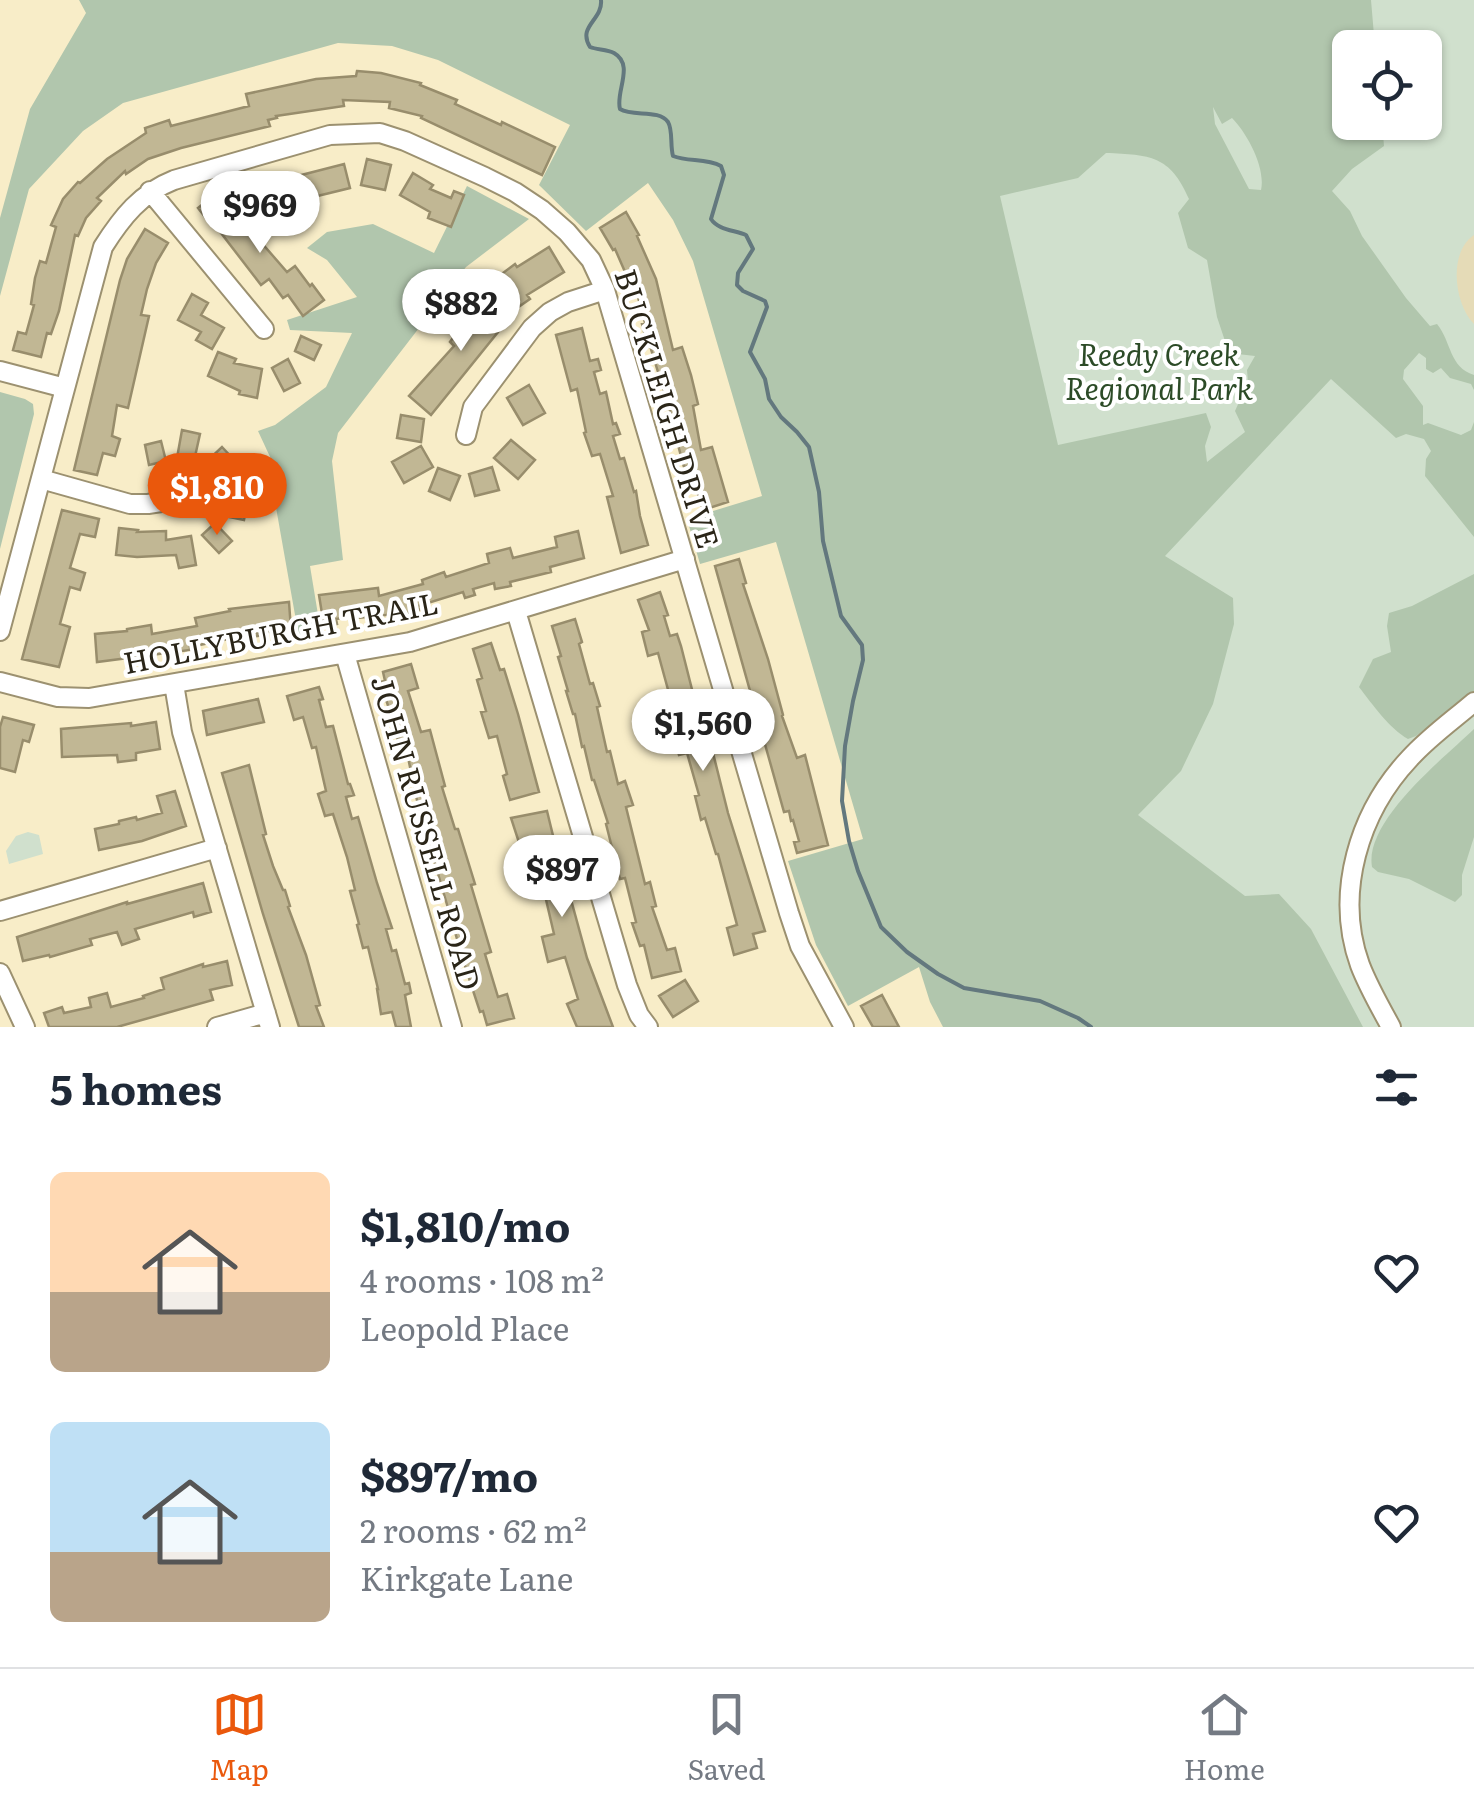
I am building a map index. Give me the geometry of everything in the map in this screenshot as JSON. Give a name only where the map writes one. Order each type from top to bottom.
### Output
[{"type":"street","name":"BUCKLEIGH DRIVE","points":[[0,631],[103,247],[134,204],[174,180],[330,134],[380,132],[406,140],[515,192],[542,210],[590,260],[605,290],[800,946],[844,1027]]},
{"type":"street","points":[[150,191],[264,329]]},
{"type":"street","points":[[466,434],[473,407],[532,328],[568,302],[605,290]]},
{"type":"street","points":[[0,371],[65,388]]},
{"type":"street","points":[[41,479],[130,504],[182,499]]},
{"type":"street","name":"HOLLYBURGH TRAIL","points":[[0,682],[58,697],[89,698],[345,654],[410,642],[684,559]]},
{"type":"street","points":[[516,611],[626,986],[648,1027]]},
{"type":"street","name":"JOHN RUSSELL ROAD","points":[[345,654],[452,1027]]},
{"type":"street","points":[[174,684],[182,732],[268,1020],[217,1027]]},
{"type":"street","points":[[1392,1027],[1359,963],[1351,924],[1350,892],[1359,839],[1382,794],[1410,758],[1474,702]]},
{"type":"street","points":[[0,911],[217,848]]},
{"type":"street","points":[[0,973],[25,1027]]},
{"type":"green space","name":"Reedy Creek Regional Park","points":[[79,0],[1371,0],[1374,30],[1332,30],[1332,140],[1383,140],[1384,146],[1352,169],[1332,191],[1350,211],[1362,236],[1406,298],[1430,326],[1437,324],[1455,360],[1474,375],[1474,390],[1471,384],[1450,378],[1441,368],[1433,373],[1426,369],[1426,358],[1419,353],[1404,370],[1403,379],[1423,406],[1423,425],[1428,423],[1461,435],[1471,430],[1474,422],[1474,537],[1425,476],[1431,451],[1424,439],[1406,434],[1396,438],[1331,379],[1165,556],[1233,598],[1234,624],[1213,704],[1181,771],[1138,815],[1245,896],[1279,894],[1311,929],[1363,1027],[943,1027],[919,967],[848,1006],[816,945],[788,861],[863,839],[776,542],[700,564],[687,519],[762,496],[693,261],[673,220],[648,183],[586,231],[539,185],[570,125],[438,60],[392,46],[338,43],[123,103],[83,131],[29,189],[0,296],[0,218],[30,109],[86,13]],"holes":[[[1213,107],[1222,124],[1232,118],[1244,132],[1261,172],[1261,190],[1249,189],[1215,124]],[[1106,153],[1157,160],[1182,184],[1189,199],[1178,213],[1188,248],[1207,260],[1217,317],[1229,353],[1255,356],[1235,411],[1245,432],[1207,462],[1205,446],[1211,427],[1206,413],[1058,445],[1000,196],[1078,178]]]},
{"type":"green space","name":"Reedy Creek Regional Park","points":[[357,0],[1474,0],[1474,1027],[1130,1027],[644,139]]},
{"type":"green space","points":[[467,186],[529,219],[466,267],[338,433],[332,461],[343,560],[310,566],[322,639],[300,643],[272,485],[204,495],[202,489],[271,459],[258,431],[275,425],[326,387],[352,333],[290,330],[287,320],[357,297],[327,260],[307,248],[327,232],[373,224],[434,253]]},
{"type":"green space","points":[[0,392],[33,404],[34,414],[0,549]]},
{"type":"green space","points":[[1474,574],[1474,691],[1408,739],[1388,723],[1359,687],[1373,659],[1391,652],[1389,613],[1412,606]]},
{"type":"green space","points":[[1474,729],[1474,837],[1462,875],[1462,895],[1455,902],[1409,879],[1378,872],[1372,867],[1373,849],[1393,811],[1426,773]]},
{"type":"green space","points":[[28,832],[39,835],[43,854],[9,864],[6,851],[16,836]]},
{"type":"sand","points":[[1474,235],[1474,324],[1458,292],[1457,265],[1460,253]]},
{"type":"building","points":[[357,71],[421,83],[457,100],[455,104],[555,147],[542,175],[422,116],[389,108],[390,102],[343,100],[344,106],[276,116],[268,120],[270,126],[181,148],[148,159],[126,174],[125,171],[97,198],[101,201],[75,235],[59,311],[51,334],[47,333],[41,357],[13,350],[18,332],[26,334],[34,305],[31,304],[35,278],[40,261],[46,263],[56,227],[51,225],[63,199],[78,182],[146,133],[145,128],[169,120],[171,126],[249,106],[246,94],[316,79],[356,76]]},
{"type":"building","points":[[367,159],[391,165],[385,190],[361,185]]},
{"type":"building","points":[[344,164],[350,188],[289,203],[282,180]]},
{"type":"building","points":[[413,173],[433,185],[430,189],[451,198],[454,191],[464,195],[451,227],[428,218],[430,212],[400,195]]},
{"type":"building","points":[[219,191],[251,234],[287,272],[295,266],[324,300],[303,316],[288,295],[283,298],[269,279],[261,285],[198,208]]},
{"type":"building","points":[[626,212],[656,279],[673,350],[682,347],[691,375],[698,404],[693,406],[701,450],[712,447],[728,502],[703,510],[689,466],[684,467],[676,445],[633,279],[629,281],[615,249],[600,228]]},
{"type":"building","points":[[145,229],[168,243],[147,289],[141,315],[149,316],[128,408],[117,405],[112,436],[120,439],[115,456],[103,453],[97,475],[74,470],[120,280]]},
{"type":"building","points":[[549,247],[564,272],[527,295],[530,299],[517,308],[495,279]]},
{"type":"building","points":[[192,294],[208,303],[201,315],[224,328],[212,349],[196,340],[201,332],[178,320]]},
{"type":"building","points":[[485,295],[511,316],[431,415],[409,396],[454,346],[450,342]]},
{"type":"building","points":[[582,328],[590,361],[598,359],[601,370],[594,372],[600,394],[606,392],[613,424],[616,423],[620,434],[613,436],[636,491],[648,545],[621,553],[607,497],[613,496],[600,454],[592,456],[577,389],[571,391],[556,335]]},
{"type":"building","points":[[301,336],[321,345],[314,360],[295,351]]},
{"type":"building","points":[[218,352],[236,359],[234,363],[262,369],[257,398],[239,394],[240,391],[208,376]]},
{"type":"building","points":[[288,359],[300,383],[284,391],[272,368]]},
{"type":"building","points":[[529,385],[545,413],[523,425],[507,398]]},
{"type":"building","points":[[401,415],[424,419],[421,442],[397,438]]},
{"type":"building","points":[[182,430],[200,434],[194,461],[177,458]]},
{"type":"building","points":[[511,440],[535,460],[518,479],[494,458]]},
{"type":"building","points":[[161,441],[166,461],[149,465],[145,445]]},
{"type":"building","points":[[421,446],[433,467],[404,483],[392,462]]},
{"type":"building","points":[[222,447],[235,461],[218,478],[204,464]]},
{"type":"building","points":[[492,467],[499,490],[475,496],[469,474]]},
{"type":"building","points":[[438,468],[460,476],[450,500],[429,491]]},
{"type":"building","points":[[219,497],[247,503],[244,520],[215,514]]},
{"type":"building","points":[[62,510],[99,519],[95,537],[80,534],[70,568],[85,573],[80,590],[70,587],[60,624],[70,627],[59,667],[22,659]]},
{"type":"building","points":[[215,523],[232,541],[219,553],[202,535]]},
{"type":"building","points":[[119,528],[166,531],[166,540],[191,536],[196,565],[179,568],[176,555],[116,555]]},
{"type":"building","points":[[578,531],[584,558],[550,567],[551,572],[510,582],[511,586],[495,589],[494,583],[473,589],[475,595],[465,598],[463,592],[396,616],[357,616],[336,619],[337,624],[324,626],[319,595],[378,588],[379,596],[423,584],[422,580],[444,572],[446,577],[489,563],[487,554],[510,548],[513,558],[557,547],[555,537]]},
{"type":"building","points":[[739,559],[782,716],[797,758],[805,755],[828,845],[797,853],[794,842],[799,841],[793,820],[789,811],[784,812],[715,566]]},
{"type":"building","points":[[660,592],[670,636],[677,634],[681,646],[700,735],[708,733],[765,931],[753,934],[757,948],[734,955],[727,928],[737,925],[718,854],[705,818],[701,820],[695,796],[699,795],[687,753],[679,755],[672,732],[679,730],[658,653],[648,656],[642,632],[649,630],[638,600]]},
{"type":"building","points":[[289,602],[291,630],[257,633],[258,636],[248,637],[249,642],[234,644],[233,638],[190,650],[97,662],[95,634],[151,625],[152,634],[197,626],[195,618],[229,609]]},
{"type":"building","points":[[575,619],[590,684],[593,683],[600,706],[597,707],[607,752],[610,751],[618,784],[625,781],[633,805],[626,807],[645,884],[650,882],[656,906],[652,907],[667,950],[675,948],[681,971],[652,978],[644,945],[640,946],[632,923],[636,922],[625,878],[620,879],[608,823],[566,691],[552,626]]},
{"type":"building","points":[[491,643],[500,670],[504,669],[539,792],[510,800],[497,736],[489,738],[481,712],[486,711],[477,680],[482,678],[473,649]]},
{"type":"building","points":[[411,664],[418,688],[408,691],[421,732],[430,730],[445,786],[442,787],[475,884],[471,885],[491,952],[485,954],[498,997],[507,994],[514,1018],[487,1025],[464,963],[418,805],[406,748],[400,749],[380,682],[385,681],[383,672]]},
{"type":"building","points":[[319,687],[326,727],[333,726],[354,795],[346,797],[352,819],[358,817],[392,928],[386,929],[392,951],[396,950],[405,984],[409,983],[411,993],[405,995],[411,1027],[396,1027],[392,1012],[381,1014],[368,947],[363,948],[357,925],[350,891],[355,890],[347,857],[333,814],[325,816],[318,794],[326,791],[316,747],[312,748],[303,717],[294,720],[287,696]]},
{"type":"building","points":[[258,699],[264,722],[207,735],[203,711]]},
{"type":"building","points":[[3,717],[34,725],[29,742],[23,740],[15,772],[0,768]]},
{"type":"building","points":[[156,722],[160,749],[136,753],[136,760],[118,762],[117,755],[62,757],[61,729]]},
{"type":"building","points":[[249,765],[266,834],[263,835],[306,955],[324,1027],[299,1027],[222,773]]},
{"type":"building","points":[[175,791],[186,826],[99,850],[95,829],[162,813],[157,796]]},
{"type":"building","points":[[547,811],[568,897],[613,1027],[577,1027],[567,1004],[578,999],[565,957],[548,962],[542,937],[554,934],[537,861],[526,864],[511,818]]},
{"type":"building","points":[[203,883],[211,912],[194,917],[193,912],[135,929],[139,939],[122,945],[117,932],[90,939],[92,945],[23,961],[17,937]]},
{"type":"building","points":[[227,961],[232,985],[210,990],[213,1000],[117,1027],[49,1027],[44,1013],[62,1007],[64,1013],[91,1007],[89,998],[107,993],[111,1007],[144,998],[164,989],[161,978],[203,964]]},
{"type":"building","points":[[685,980],[698,1001],[673,1017],[659,996]]},
{"type":"building","points":[[882,995],[899,1027],[873,1027],[861,1006]]},
{"type":"waterway","points":[[601,0],[588,28],[587,40],[590,47],[614,53],[623,64],[620,109],[664,118],[670,125],[673,156],[721,166],[724,175],[711,219],[722,228],[746,235],[753,249],[738,273],[737,285],[765,301],[767,307],[750,352],[765,379],[769,399],[809,447],[819,492],[823,541],[841,616],[862,645],[863,660],[845,746],[842,801],[858,871],[881,927],[907,952],[964,988],[1040,1001],[1091,1027]]}]
